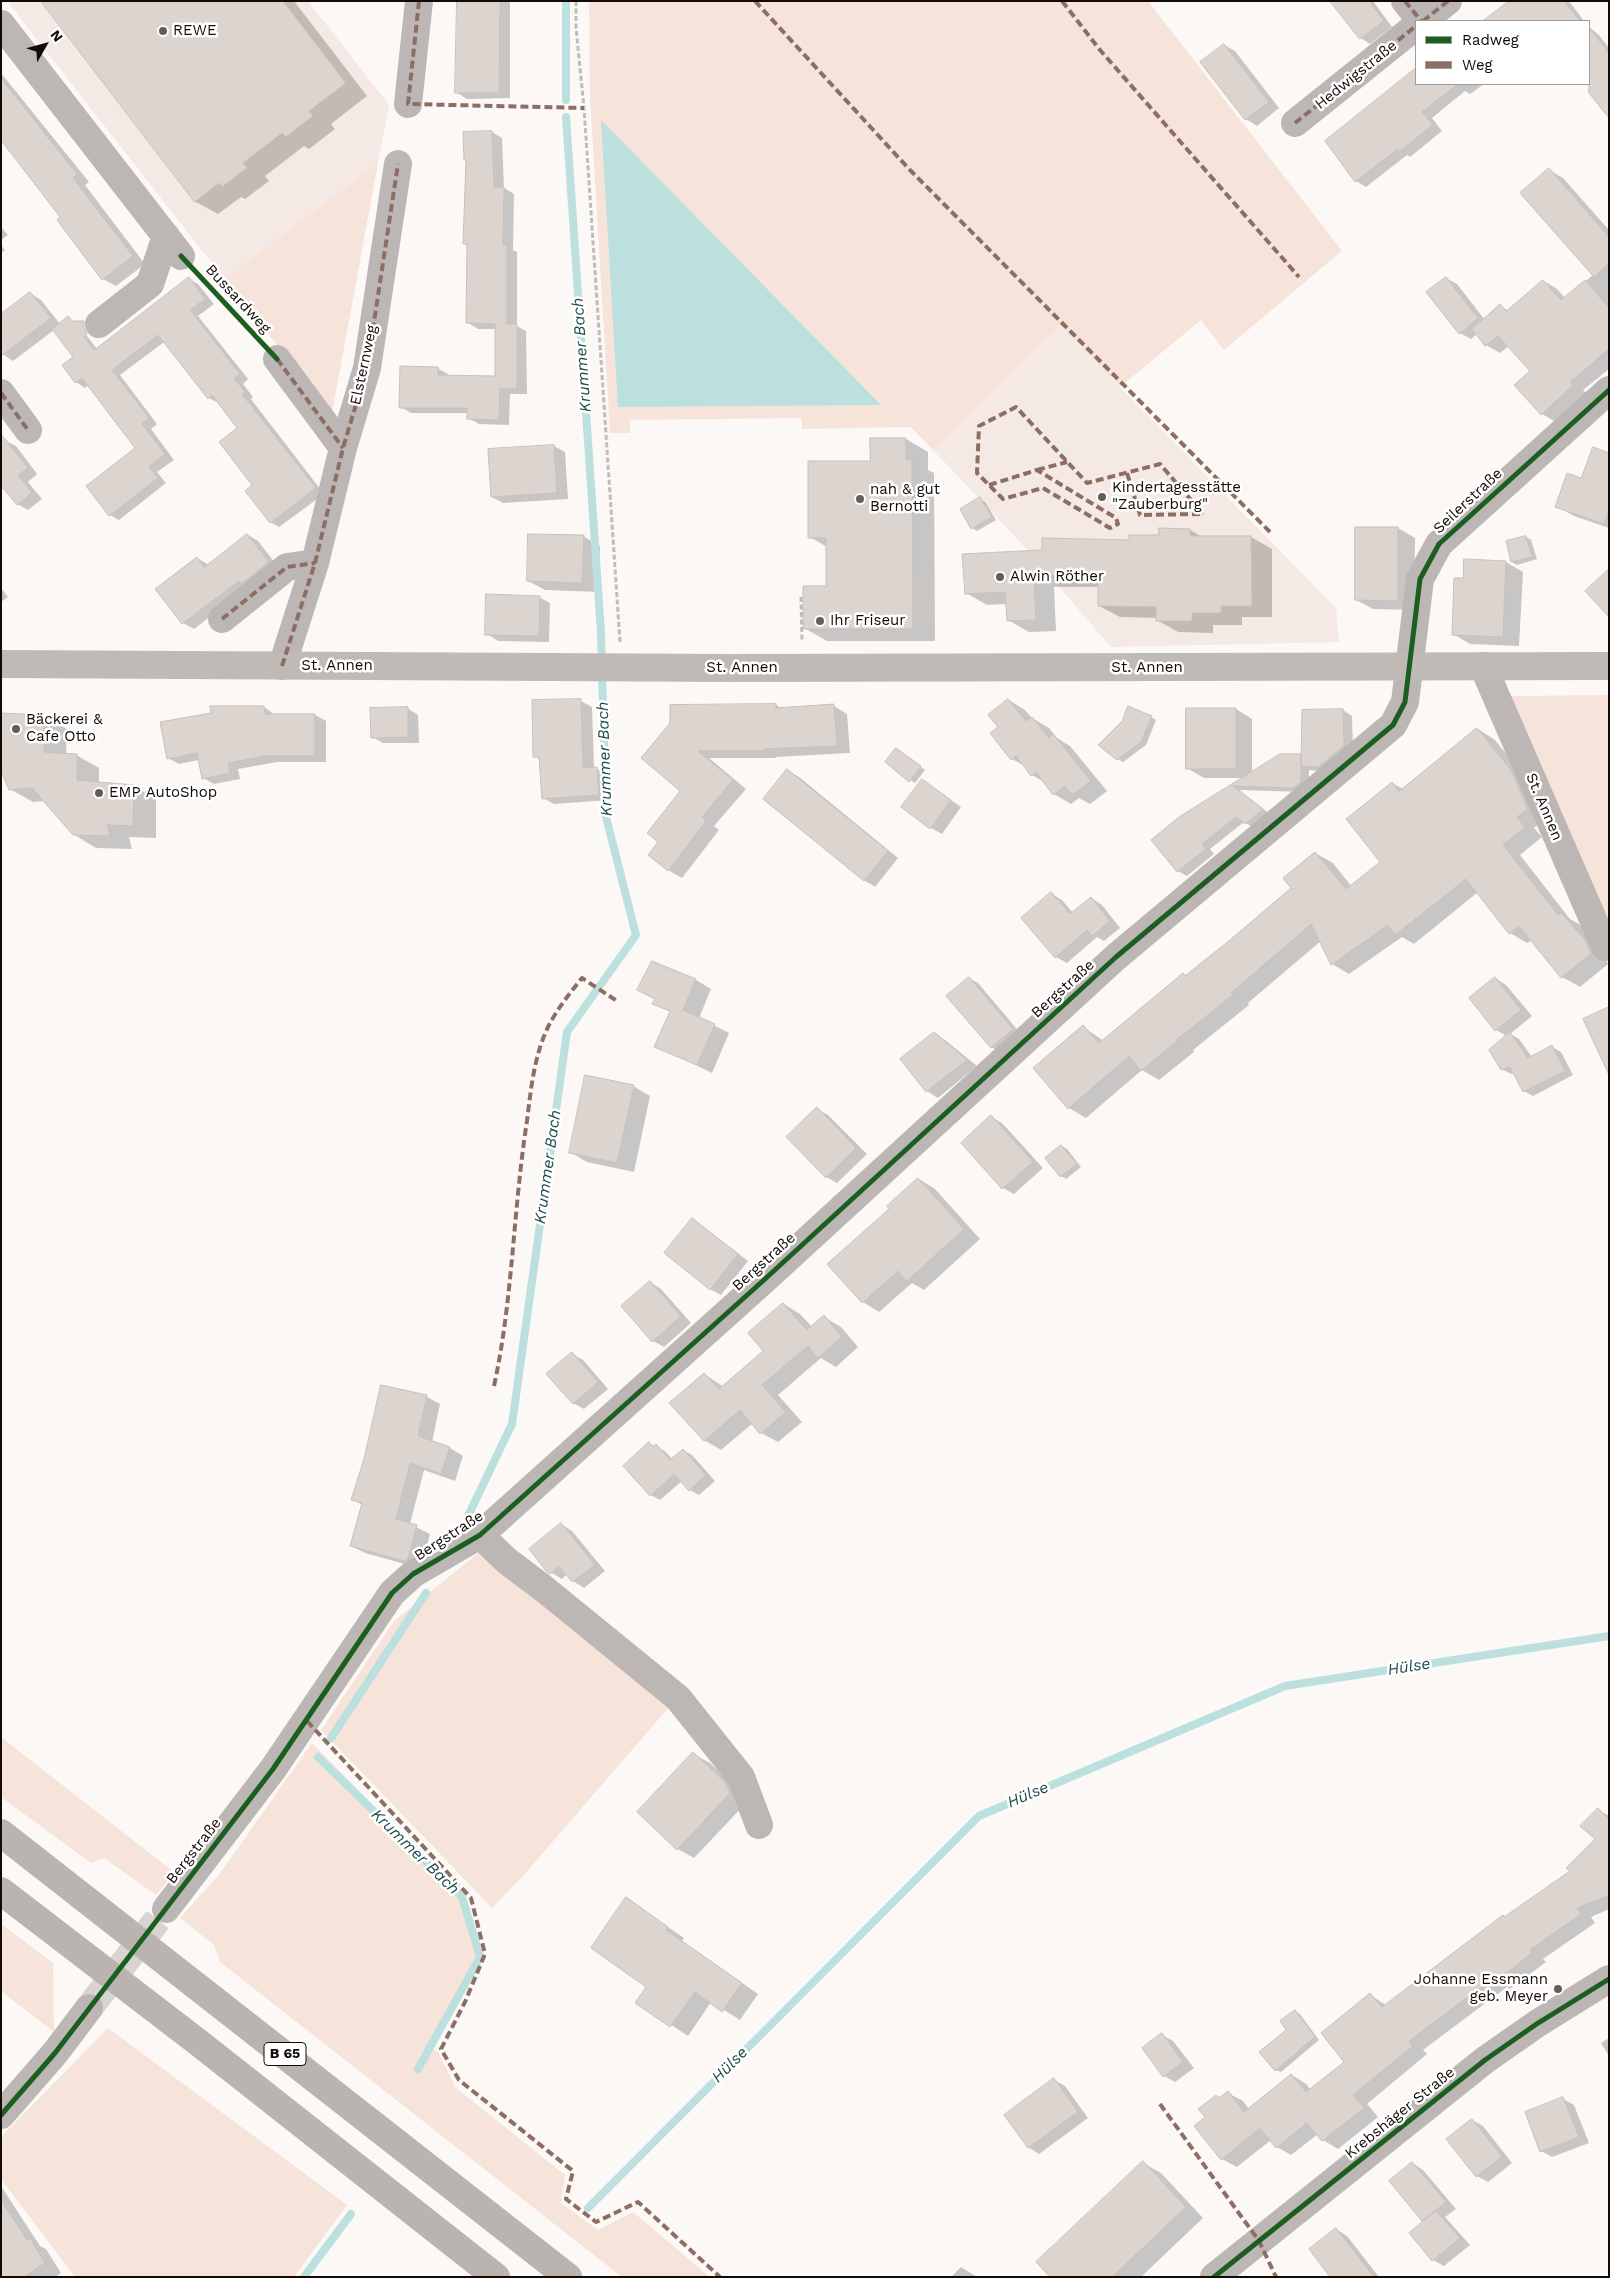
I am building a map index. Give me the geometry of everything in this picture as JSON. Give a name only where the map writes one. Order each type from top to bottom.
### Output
[{"type":"highway","name":"B 65","points":[[1,1833],[568,2277]]},
{"type":"highway","name":"B 65","points":[[1,1890],[496,2277]]},
{"type":"main road","name":"St. Annen","points":[[1,664],[803,668],[1609,666]]},
{"type":"street","points":[[408,104],[419,1]]},
{"type":"street","points":[[1406,1],[1421,20]]},
{"type":"street","points":[[1423,20],[1448,1]]},
{"type":"street","points":[[1,24],[174,246],[150,284],[99,324]]},
{"type":"street","name":"Hedwigstraße","points":[[1295,124],[1415,27]]},
{"type":"street","name":"Elsternweg","points":[[282,666],[315,563],[343,448],[367,368],[398,164]]},
{"type":"street","points":[[276,359],[343,448]]},
{"type":"street","name":"Seilerstraße","points":[[1409,667],[1420,579],[1439,544],[1609,390]]},
{"type":"street","points":[[1,393],[28,430]]},
{"type":"street","points":[[222,619],[287,567],[315,563]]},
{"type":"street","name":"St. Annen","points":[[1483,666],[1604,947]]},
{"type":"street","name":"Bergstraße","points":[[166,1908],[273,1768],[392,1593],[413,1574],[480,1534],[765,1279],[1116,957],[1393,725],[1405,702],[1409,667]]},
{"type":"street","points":[[480,1534],[507,1561],[678,1698],[741,1777],[759,1825]]},
{"type":"street","name":"Krebshäger Straße","points":[[1214,2277],[1485,2060],[1538,2022],[1609,1979]]},
{"type":"street","points":[[1,2115],[55,2053],[89,2008]]},
{"type":"path","points":[[576,1],[576,28],[584,108],[618,626],[609,667]]},
{"type":"path","points":[[801,597],[803,668]]},
{"type":"shaded area","points":[[7,1],[308,1],[389,105],[378,163],[224,279]]},
{"type":"shaded area","points":[[589,1],[1148,1],[1342,251],[1224,350],[1201,320],[1120,387],[1060,326],[933,450],[911,427],[802,429],[801,418],[630,420],[630,433],[610,433],[590,98]]},
{"type":"shaded area","points":[[378,163],[332,413],[224,279]]},
{"type":"shaded area","name":"Kindertagesstätte \"Zauberburg\"","points":[[1060,326],[1336,608],[1339,642],[1111,647],[1022,544],[933,450]]},
{"type":"shaded area","points":[[1609,695],[1609,944],[1510,696]]},
{"type":"shaded area","points":[[481,1551],[670,1706],[523,1876],[492,1908],[321,1730],[394,1621]]},
{"type":"shaded area","points":[[1,1737],[175,1873],[156,1895],[104,1858],[91,1863],[1,1797]]},
{"type":"shaded area","points":[[312,1743],[464,1897],[480,1957],[427,2046],[438,2052],[456,2088],[565,2175],[561,2203],[598,2230],[633,2212],[710,2277],[622,2277],[220,1962],[214,1945],[180,1918],[218,1876]]},
{"type":"shaded area","points":[[1,1924],[53,1963],[54,2032],[1,1991]]},
{"type":"shaded area","points":[[108,2028],[347,2205],[294,2277],[75,2277],[1,2179],[1,2137]]},
{"type":"water","points":[[601,120],[881,405],[618,407]]},
{"type":"building","points":[[41,1],[283,1],[346,83],[309,111],[313,116],[286,137],[282,133],[243,163],[247,168],[222,187],[219,183],[195,202]]},
{"type":"building","points":[[457,1],[500,1],[499,93],[455,93]]},
{"type":"building","points":[[1330,1],[1369,1],[1384,21],[1360,39]]},
{"type":"building","points":[[1509,1],[1564,1],[1579,20],[1484,20]]},
{"type":"building","points":[[1590,29],[1609,53],[1609,118],[1589,93]]},
{"type":"building","points":[[1224,44],[1269,102],[1245,120],[1200,62]]},
{"type":"building","points":[[1415,69],[1415,85],[1457,85],[1422,112],[1433,125],[1399,152],[1398,149],[1355,182],[1325,141]]},
{"type":"building","points":[[1,78],[77,174],[73,178],[133,256],[102,280],[57,220],[60,217],[1,140]]},
{"type":"building","points":[[492,131],[494,187],[504,187],[503,245],[507,245],[507,324],[517,324],[517,389],[500,389],[499,420],[467,419],[467,408],[399,408],[400,366],[438,367],[438,375],[495,376],[495,324],[466,323],[467,244],[463,244],[466,160],[464,160],[463,132]]},
{"type":"building","points":[[1549,168],[1609,237],[1609,263],[1594,277],[1520,193]]},
{"type":"building","points":[[189,277],[205,299],[190,310],[240,374],[234,378],[245,392],[242,394],[316,488],[270,523],[245,491],[252,485],[219,442],[237,428],[212,395],[208,399],[158,335],[112,370],[149,418],[142,424],[165,454],[149,467],[158,478],[109,516],[86,486],[135,448],[82,378],[75,383],[62,365],[73,357],[52,329],[68,316],[72,321],[84,321],[87,334],[84,337],[94,350]]},
{"type":"building","points":[[1446,277],[1478,318],[1459,334],[1426,292]]},
{"type":"building","points":[[1543,280],[1561,300],[1585,280],[1609,308],[1609,349],[1570,382],[1573,385],[1541,415],[1514,385],[1530,371],[1498,336],[1485,346],[1472,329],[1500,304],[1506,311]]},
{"type":"building","points":[[30,292],[51,318],[1,356],[1,314]]},
{"type":"building","points":[[1,434],[28,468],[18,475],[32,493],[17,505],[3,488],[1,489]]},
{"type":"building","name":"nah & gut Bernotti","points":[[870,438],[906,438],[906,460],[912,459],[913,629],[803,629],[803,586],[826,586],[826,538],[808,538],[808,461],[870,461]]},
{"type":"building","points":[[554,445],[557,493],[491,497],[488,449]]},
{"type":"building","points":[[1593,447],[1609,453],[1609,510],[1604,524],[1555,507],[1567,473],[1581,478]]},
{"type":"building","points":[[980,497],[992,517],[971,529],[960,509]]},
{"type":"building","points":[[1355,527],[1398,527],[1398,601],[1355,600]]},
{"type":"building","points":[[1159,528],[1190,529],[1190,536],[1251,536],[1252,606],[1221,606],[1221,613],[1192,613],[1192,621],[1156,621],[1156,607],[1098,606],[1098,576],[1034,575],[1036,620],[1007,621],[1005,592],[965,594],[962,554],[1042,550],[1042,538],[1129,540],[1129,535],[1159,535]]},
{"type":"building","points":[[247,534],[269,562],[241,584],[239,581],[182,624],[155,589],[197,557],[204,567]]},
{"type":"building","points":[[528,534],[584,535],[582,583],[527,581]]},
{"type":"building","points":[[1526,536],[1532,557],[1511,562],[1506,541]]},
{"type":"building","points":[[1464,559],[1506,561],[1503,637],[1452,635],[1454,578],[1463,578]]},
{"type":"building","points":[[1609,569],[1609,617],[1585,591]]},
{"type":"building","points":[[486,594],[540,596],[539,636],[485,635]]},
{"type":"building","points":[[581,699],[583,768],[597,767],[599,795],[542,799],[539,757],[533,757],[532,700]]},
{"type":"building","points":[[1008,699],[1026,721],[1032,717],[1049,738],[1053,734],[1091,781],[1072,795],[1065,786],[1053,795],[1036,772],[1031,776],[1016,756],[1011,760],[990,733],[998,727],[988,715]]},
{"type":"building","points":[[776,704],[776,708],[834,704],[837,746],[763,749],[765,751],[698,751],[733,780],[702,817],[706,821],[668,871],[648,855],[658,842],[647,833],[680,791],[641,758],[670,723],[670,705]]},
{"type":"building","points":[[210,706],[264,706],[265,714],[315,714],[315,756],[265,756],[228,763],[230,773],[202,779],[197,753],[167,759],[160,722],[211,713]]},
{"type":"building","points":[[1128,706],[1152,716],[1141,742],[1117,760],[1098,745],[1122,721]]},
{"type":"building","points":[[408,707],[408,737],[371,738],[370,708]]},
{"type":"building","points":[[1186,708],[1236,708],[1236,769],[1186,769]]},
{"type":"building","points":[[1343,709],[1344,746],[1318,767],[1301,766],[1302,710]]},
{"type":"building","points":[[1,713],[44,715],[44,752],[77,754],[77,780],[134,785],[133,826],[107,825],[110,836],[73,835],[32,788],[9,790],[1,771]]},
{"type":"building","points":[[1477,728],[1511,770],[1528,809],[1517,817],[1525,827],[1503,845],[1558,915],[1561,913],[1586,941],[1591,954],[1561,978],[1519,926],[1509,934],[1466,879],[1395,935],[1388,925],[1331,965],[1311,924],[1231,993],[1233,995],[1176,1040],[1141,1071],[1129,1056],[1068,1109],[1033,1068],[1083,1025],[1099,1043],[1183,973],[1185,976],[1230,940],[1291,888],[1283,878],[1315,852],[1346,889],[1380,862],[1346,819],[1392,782],[1399,791]]},
{"type":"building","points":[[896,748],[921,766],[909,782],[885,762]]},
{"type":"building","points":[[1280,754],[1301,754],[1301,782],[1293,788],[1233,786],[1263,809],[1245,824],[1236,817],[1202,844],[1206,849],[1177,872],[1151,840],[1179,817]]},
{"type":"building","points":[[787,769],[888,851],[864,881],[763,799]]},
{"type":"building","points":[[922,779],[951,800],[930,829],[901,807]]},
{"type":"building","points":[[1051,892],[1070,914],[1091,897],[1110,921],[1092,936],[1087,930],[1055,958],[1021,918]]},
{"type":"building","points":[[652,961],[696,979],[683,1010],[715,1024],[697,1065],[654,1047],[670,1011],[652,1004],[655,999],[637,990]]},
{"type":"building","points":[[969,977],[1013,1029],[991,1048],[946,996]]},
{"type":"building","points":[[1495,977],[1521,1010],[1495,1031],[1469,998]]},
{"type":"building","points":[[1609,1007],[1609,1075],[1583,1019]]},
{"type":"building","points":[[934,1032],[967,1060],[926,1092],[900,1059]]},
{"type":"building","points":[[1510,1032],[1528,1058],[1552,1045],[1565,1071],[1523,1092],[1510,1067],[1501,1070],[1489,1050]]},
{"type":"building","points":[[585,1075],[634,1085],[617,1163],[569,1153]]},
{"type":"building","points":[[817,1107],[856,1148],[826,1178],[786,1137]]},
{"type":"building","points":[[991,1115],[1033,1162],[1002,1189],[961,1143]]},
{"type":"building","points":[[1061,1145],[1077,1164],[1060,1177],[1045,1158]]},
{"type":"building","points":[[918,1178],[964,1229],[907,1281],[898,1271],[862,1303],[827,1264],[889,1209],[887,1206]]},
{"type":"building","points":[[692,1218],[738,1254],[710,1290],[664,1253]]},
{"type":"building","points":[[650,1281],[681,1316],[652,1342],[621,1306]]},
{"type":"building","points":[[783,1303],[807,1330],[824,1315],[842,1337],[818,1358],[808,1346],[762,1385],[786,1412],[760,1434],[740,1410],[704,1441],[669,1403],[704,1373],[719,1389],[763,1351],[748,1333]]},
{"type":"building","points":[[572,1352],[598,1382],[573,1404],[546,1374]]},
{"type":"building","points":[[381,1385],[427,1395],[418,1436],[450,1447],[441,1474],[410,1463],[396,1519],[417,1525],[408,1559],[404,1561],[350,1546],[362,1503],[351,1500],[364,1459]]},
{"type":"building","points":[[649,1442],[653,1447],[656,1444],[670,1460],[683,1449],[706,1475],[689,1491],[674,1474],[650,1496],[623,1466]]},
{"type":"building","points":[[561,1523],[595,1565],[572,1582],[559,1566],[550,1574],[546,1571],[529,1549]]},
{"type":"building","points":[[693,1752],[724,1781],[730,1793],[677,1850],[637,1812]]},
{"type":"building","points":[[1598,1808],[1609,1819],[1609,1895],[1577,1908],[1581,1914],[1530,1950],[1532,1953],[1495,1982],[1492,1979],[1409,2041],[1413,2046],[1353,2095],[1364,2108],[1322,2141],[1307,2123],[1276,2148],[1260,2128],[1221,2160],[1194,2126],[1205,2117],[1198,2109],[1216,2095],[1219,2098],[1228,2091],[1244,2112],[1291,2074],[1306,2092],[1344,2062],[1321,2033],[1370,1993],[1382,2007],[1503,1915],[1504,1917],[1570,1871],[1566,1868],[1595,1839],[1580,1826]]},
{"type":"building","points":[[626,1897],[668,1927],[666,1930],[742,1983],[722,2012],[695,1992],[670,2027],[635,2003],[646,1987],[591,1948]]},
{"type":"building","points":[[1295,2010],[1315,2037],[1275,2071],[1259,2052],[1286,2030],[1280,2021]]},
{"type":"building","points":[[1162,2033],[1183,2062],[1163,2077],[1142,2048]]},
{"type":"building","points":[[1054,2078],[1078,2112],[1028,2148],[1004,2115]]},
{"type":"building","points":[[1563,2097],[1579,2137],[1540,2152],[1525,2112]]},
{"type":"building","points":[[1472,2119],[1502,2157],[1476,2177],[1446,2139]]},
{"type":"building","points":[[1143,2161],[1186,2207],[1112,2277],[1050,2277],[1036,2262]]},
{"type":"building","points":[[1412,2162],[1446,2202],[1422,2221],[1389,2181]]},
{"type":"building","points":[[1,2200],[27,2240],[30,2238],[45,2263],[24,2277],[1,2277]]},
{"type":"building","points":[[1436,2211],[1460,2238],[1432,2261],[1409,2233]]},
{"type":"building","points":[[1336,2228],[1374,2277],[1330,2277],[1309,2249]]},
{"type":"waterway","name":"Krummer Bach","points":[[566,1],[566,100]]},
{"type":"waterway","name":"Krummer Bach","points":[[469,1514],[512,1424],[567,1032],[636,935],[606,817],[601,633],[566,117]]},
{"type":"waterway","name":"Krummer Bach","points":[[331,1738],[426,1593]]},
{"type":"waterway","name":"Hülse","points":[[588,2208],[979,1816],[1285,1686],[1609,1636]]},
{"type":"waterway","name":"Krummer Bach","points":[[318,1757],[462,1897],[480,1957],[418,2069]]},
{"type":"waterway","name":"Krummer Bach","points":[[304,2277],[351,2214]]},
{"type":"tunnel","points":[[89,2008],[166,1909]]},
{"type":"marked path","points":[[419,1],[408,104],[584,108]]},
{"type":"marked path","points":[[755,1],[909,169],[1270,532]]},
{"type":"marked path","points":[[1062,1],[1100,50],[1299,277]]},
{"type":"marked path","points":[[1405,1],[1420,20]]},
{"type":"marked path","points":[[1424,20],[1448,1]]},
{"type":"marked path","points":[[1295,123],[1415,27]]},
{"type":"marked path","points":[[282,666],[315,563],[343,448],[367,368],[398,164]]},
{"type":"marked path","points":[[277,359],[343,448]]},
{"type":"marked path","points":[[1,393],[28,430]]},
{"type":"marked path","points":[[989,485],[1037,470],[1116,518],[1118,524],[1110,528],[1043,488],[1003,499],[977,473],[979,426],[1016,407],[1087,483],[1160,464],[1203,514]]},
{"type":"marked path","points":[[1037,470],[1067,462]]},
{"type":"marked path","points":[[1127,473],[1140,515],[1203,514]]},
{"type":"marked path","points":[[222,619],[287,567],[315,563]]},
{"type":"marked path","points":[[494,1386],[509,1287],[522,1154],[534,1072],[540,1048],[549,1025],[564,1001],[582,978],[617,1001]]},
{"type":"marked path","points":[[307,1721],[471,1898],[485,1954],[465,2002],[441,2049],[459,2080],[573,2171],[566,2199],[596,2222],[638,2202],[720,2277]]},
{"type":"marked path","points":[[1160,2104],[1259,2241],[1276,2277]]},
{"type":"cycle path","name":"Bussardweg","points":[[181,256],[277,359]]},
{"type":"cycle path","points":[[1,2115],[55,2053],[273,1769],[392,1593],[413,1574],[480,1535],[765,1279],[1116,957],[1393,725],[1405,702],[1420,579],[1439,544],[1609,390]]},
{"type":"cycle path","points":[[1214,2277],[1485,2060],[1538,2023],[1609,1979]]},
{"type":"place","name":"REWE","points":[[163,31]]},
{"type":"place","name":"Kindertagesstätte \"Zauberburg\"","points":[[1102,497]]},
{"type":"place","name":"nah & gut Bernotti","points":[[860,499]]},
{"type":"place","name":"Alwin Röther","points":[[1000,577]]},
{"type":"place","name":"Ihr Friseur","points":[[820,621]]},
{"type":"place","name":"Bäckerei & Cafe Otto","points":[[16,729]]},
{"type":"place","name":"EMP AutoShop","points":[[99,793]]},
{"type":"place","name":"Johanne Essmann geb. Meyer","points":[[1558,1989]]}]
